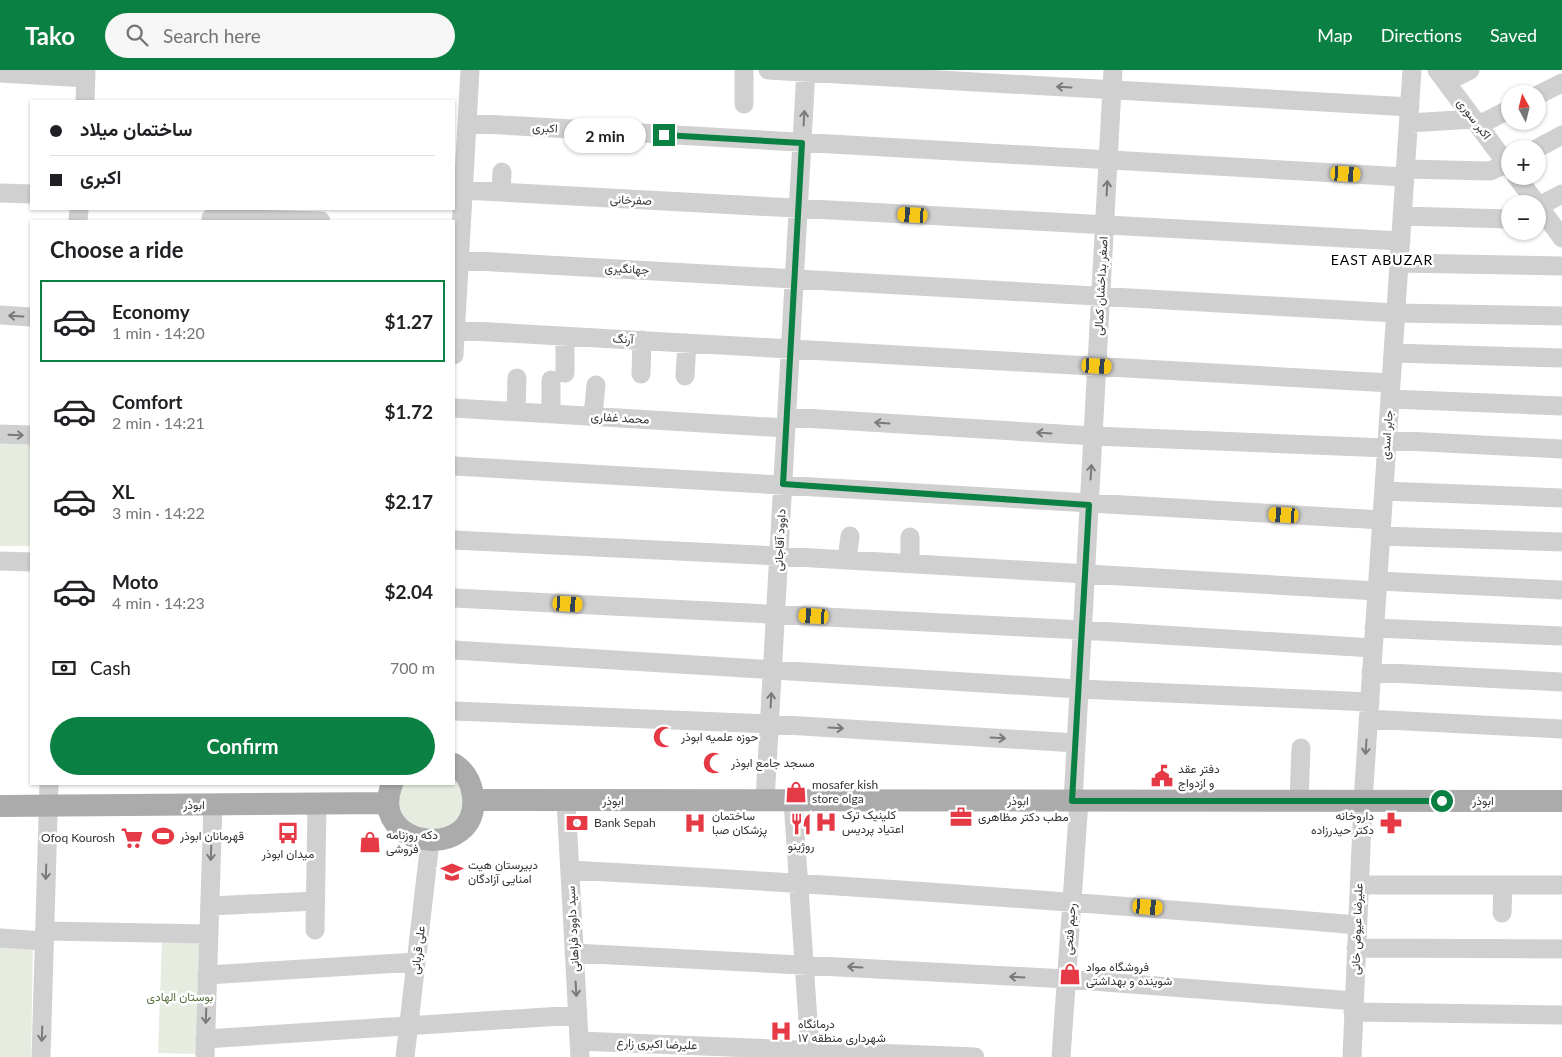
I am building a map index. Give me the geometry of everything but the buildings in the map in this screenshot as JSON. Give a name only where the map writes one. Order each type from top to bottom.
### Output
[{"type":"main road","points":[[390,793],[391,815],[406,834],[430,842],[449,837],[465,825],[471,814],[474,800],[472,788],[467,777],[455,765]]},
{"type":"main road","name":"ابوذر","points":[[0,806],[49,795],[213,804],[316,804],[390,793]]},
{"type":"main road","name":"ابوذر","points":[[474,800],[1562,801]]},
{"type":"street","points":[[455,330],[458,250],[463,190],[462,133],[470,70]]},
{"type":"street","points":[[744,70],[744,104]]},
{"type":"street","points":[[768,70],[1112,90],[1476,122],[1501,113]]},
{"type":"street","name":"اصغر بداخشان کمالی","points":[[1076,801],[1076,742],[1113,70]]},
{"type":"street","name":"جابر اسدی","points":[[1363,801],[1412,70]]},
{"type":"street","points":[[1442,76],[1470,70]]},
{"type":"street","name":"داوود آقاجانی","points":[[765,801],[806,71]]},
{"type":"street","points":[[0,73],[86,74],[84,100]]},
{"type":"street","name":"اکبر سوری","points":[[1442,76],[1501,159]]},
{"type":"street","points":[[1546,91],[1562,83]]},
{"type":"street","name":"اکبری","points":[[462,133],[802,143],[1108,160],[1405,173],[1501,168]]},
{"type":"street","points":[[1546,144],[1562,136]]},
{"type":"street","points":[[501,192],[502,172]]},
{"type":"street","name":"اکبر سوری","points":[[1520,185],[1528,195]]},
{"type":"street","name":"صفرخانی","points":[[463,190],[1400,241]]},
{"type":"street","points":[[0,193],[30,194]]},
{"type":"street","points":[[1546,206],[1562,194]]},
{"type":"street","points":[[1402,216],[1501,219]]},
{"type":"street","points":[[211,220],[211,218],[285,220]]},
{"type":"street","name":"اکبر سوری","points":[[1546,218],[1562,238]]},
{"type":"street","name":"جهانگیری","points":[[458,250],[795,279],[1396,313],[1562,316]]},
{"type":"street","points":[[1399,263],[1562,266]]},
{"type":"street","points":[[0,315],[30,317]]},
{"type":"street","name":"آرنگ","points":[[455,330],[1097,366],[1562,406]]},
{"type":"street","points":[[551,414],[565,336]]},
{"type":"street","points":[[641,374],[642,340]]},
{"type":"street","points":[[685,376],[687,343]]},
{"type":"street","points":[[1393,353],[1562,358]]},
{"type":"street","points":[[516,412],[517,378]]},
{"type":"street","points":[[593,416],[596,385]]},
{"type":"street","name":"محمد غفاری","points":[[455,408],[593,416],[787,422],[1093,436],[1562,449]]},
{"type":"street","points":[[0,434],[30,435]]},
{"type":"street","points":[[455,466],[783,484],[1089,505],[1562,542]]},
{"type":"street","points":[[1384,491],[1562,498]]},
{"type":"street","points":[[847,560],[850,536]]},
{"type":"street","points":[[910,537],[910,564]]},
{"type":"street","points":[[455,540],[1085,573],[1377,586],[1562,590]]},
{"type":"street","points":[[0,561],[30,562]]},
{"type":"street","points":[[455,598],[1082,630],[1373,648]]},
{"type":"street","points":[[1374,628],[1562,636]]},
{"type":"street","points":[[455,650],[1079,689],[1369,711],[1562,729]]},
{"type":"street","points":[[1372,672],[1562,682]]},
{"type":"street","points":[[455,711],[770,724],[1076,742]]},
{"type":"street","points":[[1299,801],[1301,748]]},
{"type":"street","points":[[41,1057],[49,795]]},
{"type":"street","name":"سید داوود فراهانی","points":[[566,800],[579,1049]]},
{"type":"street","points":[[792,801],[810,1050]]},
{"type":"street","name":"رحیم فتحی","points":[[1061,1057],[1072,901],[1076,801]]},
{"type":"street","name":"علیرضا عیوض خانی","points":[[1352,1057],[1363,801]]},
{"type":"street","points":[[213,804],[205,1048],[408,1026],[577,1015]]},
{"type":"street","points":[[315,930],[316,804]]},
{"type":"street","name":"علی قربانی","points":[[405,1057],[430,842]]},
{"type":"street","points":[[570,870],[798,882],[1072,901],[1357,925]]},
{"type":"street","points":[[1359,885],[1562,885]]},
{"type":"street","points":[[1502,885],[1502,913]]},
{"type":"street","points":[[210,906],[315,901]]},
{"type":"street","points":[[0,938],[209,934]]},
{"type":"street","points":[[1356,948],[1562,949]]},
{"type":"street","points":[[574,953],[804,964],[1066,980],[1354,1007],[1562,1015]]},
{"type":"street","points":[[208,975],[416,962]]},
{"type":"street","name":"علیرضا اکبری زارع","points":[[579,1049],[721,1052],[810,1050],[882,1055],[975,1057]]},
{"type":"green space","points":[[0,442],[30,443],[30,546],[0,546]]},
{"type":"green space","points":[[455,773],[467,808],[443,834],[400,820],[396,785],[455,785]]},
{"type":"green space","name":"بوستان الهادی","points":[[162,940],[203,941],[199,1054],[158,1053]]},
{"type":"green space","points":[[0,943],[33,946],[31,1057],[0,1057]]},
{"type":"place","name":"حوزه علمیه ابوذر","points":[[664,737]]},
{"type":"place","name":"مسجد جامع ابوذر","points":[[714,763]]},
{"type":"place","name":"دفتر عقد و ازدواج","points":[[1162,776]]},
{"type":"place","name":"mosafer kish store olga","points":[[796,792]]},
{"type":"place","name":"مطب دکتر مظاهری","points":[[961,817]]},
{"type":"place","name":"کلینیک ترک اعتیاد پردیس","points":[[826,822]]},
{"type":"place","name":"Bank Sepah","points":[[577,823]]},
{"type":"place","name":"ساختمان پزشکان صبا","points":[[695,823]]},
{"type":"place","name":"داروخانه دکتر حیدرزاده","points":[[1391,823]]},
{"type":"place","name":"روژینو","points":[[801,824]]},
{"type":"place","name":"میدان ابوذر","points":[[288,833]]},
{"type":"place","name":"قهرمانان ابوذر","points":[[163,836]]},
{"type":"place","name":"Ofoq Kourosh","points":[[132,838]]},
{"type":"place","name":"دکه روزنامه فروشی","points":[[370,842]]},
{"type":"place","name":"دبیرستان هیت امنایی آزادگان","points":[[452,872]]},
{"type":"place","name":"فروشگاه مواد شوینده و بهداشتی","points":[[1070,974]]},
{"type":"place","name":"درمانگاه شهرداری منطقه ۱۷","points":[[781,1031]]},
{"type":"district","name":"EAST ABUZAR","points":[[1382,260]]},
{"type":"route","points":[[664,135],[802,143],[783,484],[1089,505],[1072,801],[1442,801]]}]
